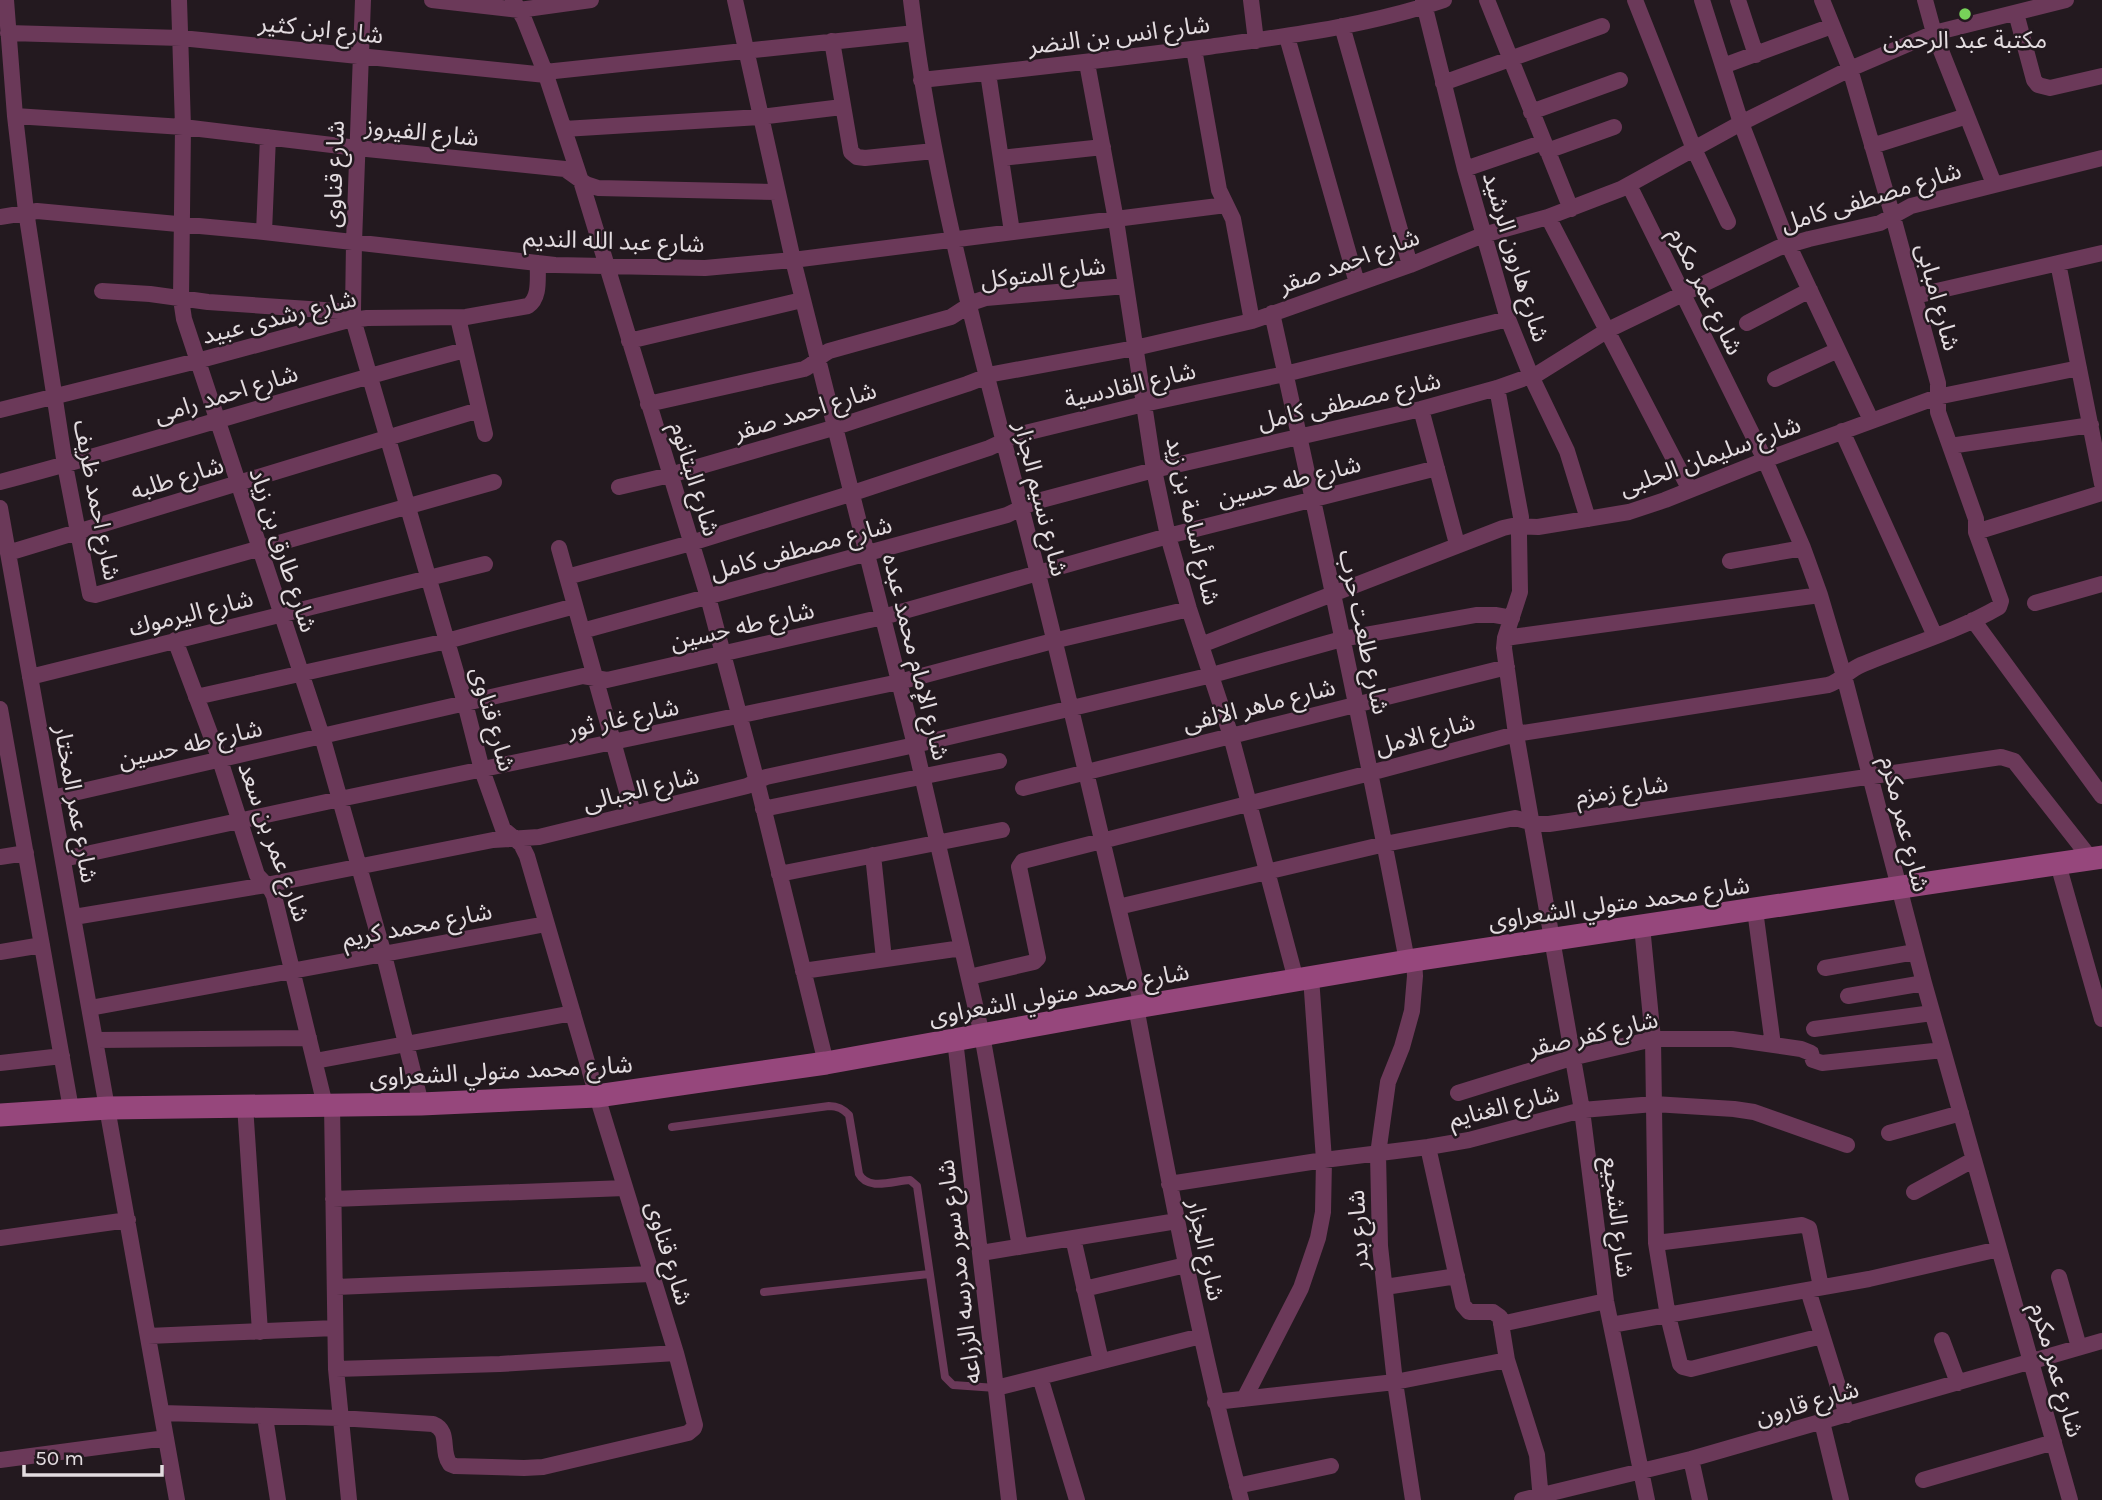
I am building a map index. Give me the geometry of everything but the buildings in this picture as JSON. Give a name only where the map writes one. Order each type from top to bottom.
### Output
[{"type":"street","name":"شارع احمد ظريف","points":[[6,0],[26,211],[65,465],[89,593],[93,596],[494,482]]},
{"type":"street","name":"شارع طارق بن زياد","points":[[179,0],[183,127],[181,299],[184,318],[322,737],[360,866],[421,1104]]},
{"type":"street","name":"شارع قناوى","points":[[339,1418],[433,1424],[444,1433],[445,1457],[450,1464],[524,1468],[553,1465],[688,1433],[694,1428],[695,1421],[527,856],[521,844],[503,829],[482,770],[353,316],[362,0]]},
{"type":"street","points":[[432,0],[516,5],[591,0]]},
{"type":"street","name":"شارع الإمام محمد عبده","points":[[735,0],[802,300],[915,745],[969,977],[1020,1247]]},
{"type":"street","name":"شارع نسيم الجزار","points":[[911,0],[921,80],[934,151],[968,306],[1070,708],[1139,1006]]},
{"type":"street","points":[[1251,0],[1256,41]]},
{"type":"street","name":"شارع انس بن النضر","points":[[921,80],[1087,63],[1287,37],[1444,0]]},
{"type":"street","points":[[1487,0],[1571,209]]},
{"type":"street","points":[[1635,0],[1694,149],[1728,222]]},
{"type":"street","points":[[1702,0],[1741,123],[1788,244],[1871,421]]},
{"type":"street","points":[[1738,0],[1756,55]]},
{"type":"street","name":"شارع امبابى","points":[[1822,0],[1850,69],[1938,383],[1938,412],[1976,519],[1976,532],[2001,606]]},
{"type":"street","points":[[1925,0],[1934,33],[1994,184]]},
{"type":"street","points":[[1998,0],[2010,15],[2038,85],[2050,88],[2102,76]]},
{"type":"street","name":"شارع احمد صقر","points":[[619,487],[834,428],[1000,372],[1135,348],[1252,321],[1483,236],[1571,209],[1629,185],[1741,123],[1850,69],[1934,33],[2066,0]]},
{"type":"street","name":"شارع هارون الرشيد","points":[[1424,3],[1465,169],[1508,319],[1531,376],[1567,451],[1588,519]]},
{"type":"street","name":"شارع البتانوم","points":[[516,5],[545,74],[581,181],[708,597],[826,1063]]},
{"type":"street","points":[[1342,26],[1410,265]]},
{"type":"street","points":[[1443,83],[1602,26]]},
{"type":"street","points":[[1723,66],[1832,26]]},
{"type":"street","name":"شارع ابن كثير","points":[[8,33],[181,38],[545,74],[915,33]]},
{"type":"street","points":[[1287,37],[1357,283]]},
{"type":"street","points":[[832,41],[851,152],[857,157],[865,158],[934,151]]},
{"type":"street","points":[[1194,49],[1219,190],[1233,219],[1252,321]]},
{"type":"street","name":"شارع أسامة بن زيد","points":[[1087,63],[1116,220],[1154,470],[1168,536],[1303,979],[1324,1160],[1323,1212],[1311,1264],[1301,1288],[1244,1399]]},
{"type":"street","points":[[988,73],[1012,232]]},
{"type":"street","points":[[1531,112],[1620,80]]},
{"type":"street","points":[[564,129],[760,117],[842,107]]},
{"type":"street","name":"شارع الفيروز","points":[[15,116],[183,127],[565,169],[581,181],[598,188],[777,192]]},
{"type":"street","points":[[1872,146],[1967,116]]},
{"type":"street","points":[[1465,169],[1614,127]]},
{"type":"street","points":[[264,232],[268,137]]},
{"type":"street","points":[[1001,158],[1103,147]]},
{"type":"street","name":"شارع مصطفى كامل","points":[[582,631],[1007,515],[1034,502],[1154,470],[1421,409],[1497,388],[1531,376],[1608,330],[1788,244],[1880,223],[1911,206],[2102,158]]},
{"type":"street","name":"شارع عمر مكرم","points":[[1629,185],[1765,460],[1803,548],[1819,595],[1844,676],[1915,953],[2070,1500]]},
{"type":"street","name":"شارع عبد الله النديم","points":[[0,217],[26,211],[264,232],[538,263],[705,268],[793,260],[1226,205]]},
{"type":"street","points":[[1548,217],[1690,490]]},
{"type":"street","points":[[1915,296],[2102,254]]},
{"type":"street","name":"شارع رشدى عبيد","points":[[0,410],[197,360],[353,316],[457,318],[532,304],[536,295],[538,263]]},
{"type":"street","points":[[2058,264],[2102,484]]},
{"type":"street","name":"شارع المتوكل","points":[[648,404],[804,369],[828,351],[951,317],[986,298],[1126,286]]},
{"type":"street","points":[[1748,323],[1810,290]]},
{"type":"street","points":[[102,291],[353,316]]},
{"type":"street","points":[[629,341],[802,300]]},
{"type":"street","name":"شارع طلعت حرب","points":[[1272,313],[1410,960]]},
{"type":"street","points":[[457,318],[485,434]]},
{"type":"street","name":"شارع القادسية","points":[[567,577],[691,543],[850,494],[989,448],[1017,435],[1285,374],[1508,319]]},
{"type":"street","name":"شارع احمد رامى","points":[[0,482],[217,422],[369,375],[465,350]]},
{"type":"street","points":[[1775,379],[1838,351]]},
{"type":"street","name":"شارع سليمان الحلبى","points":[[1201,645],[1503,528],[1538,527],[1629,512],[1937,397],[2080,368]]},
{"type":"street","points":[[1497,388],[1521,507],[1520,592],[1505,638],[1819,595]]},
{"type":"street","points":[[1421,409],[1457,544]]},
{"type":"street","name":"شارع طلبه","points":[[8,553],[479,410]]},
{"type":"street","points":[[1950,446],[2091,425]]},
{"type":"street","points":[[1842,432],[1935,636]]},
{"type":"street","name":"شارع طه حسين","points":[[52,798],[583,676],[607,680],[883,617],[1168,536],[1437,468]]},
{"type":"street","points":[[1976,532],[2102,493]]},
{"type":"street","name":"شارع عمر المختار","points":[[0,508],[177,1500]]},
{"type":"street","points":[[559,548],[633,813]]},
{"type":"street","points":[[1730,561],[1803,548]]},
{"type":"street","name":"شارع اليرموك","points":[[30,677],[485,564]]},
{"type":"street","points":[[2035,603],[2102,584]]},
{"type":"street","points":[[197,698],[447,641],[575,606]]},
{"type":"street","name":"شارع الامل","points":[[969,977],[1034,962],[1038,958],[1018,867],[1020,862],[1516,734],[1828,685],[1859,666],[2001,606]]},
{"type":"street","name":"شارع غار ثور","points":[[63,859],[899,682],[1053,641],[1189,609]]},
{"type":"street","name":"شارع الجبالى","points":[[74,918],[265,885],[493,840],[539,837],[747,786],[766,777],[1212,675],[1342,639],[1476,615],[1512,618]]},
{"type":"street","points":[[1973,620],[2102,796]]},
{"type":"street","name":"شارع الشجيع","points":[[1505,638],[1504,649],[1516,734],[1581,1110],[1606,1301],[1647,1500]]},
{"type":"street","name":"شارع عمر بن سعد","points":[[175,640],[220,760],[257,875],[274,897],[314,1061],[328,1105],[336,1287],[336,1369],[349,1500]]},
{"type":"street","name":"شارع ماهر الالفى","points":[[1023,788],[1507,667]]},
{"type":"street","points":[[0,709],[3,741],[26,853],[71,1109]]},
{"type":"street","name":"شارع زمزم","points":[[1118,907],[1385,844],[1515,818],[1549,824],[2001,757],[2014,761],[2096,858]]},
{"type":"street","points":[[763,808],[999,761]]},
{"type":"street","points":[[779,874],[1002,830]]},
{"type":"street","points":[[0,857],[26,853]]},
{"type":"street","points":[[873,855],[884,959]]},
{"type":"street","name":"شارع محمد متولي الشعراوى","points":[[6,1113],[245,1105],[421,1104],[597,1096],[826,1063],[1410,960],[2096,858]]},
{"type":"street","points":[[2058,864],[2102,1019]]},
{"type":"street","points":[[1755,910],[1773,1045]]},
{"type":"street","name":"شارع محمد كريم","points":[[90,1008],[547,924]]},
{"type":"street","points":[[1642,926],[1653,1040],[1656,1243],[1668,1316],[1681,1364],[1687,1369],[1822,1336]]},
{"type":"street","points":[[0,952],[42,945]]},
{"type":"street","points":[[803,971],[962,948]]},
{"type":"street","points":[[1825,968],[1915,953]]},
{"type":"street","name":"شارع بدر","points":[[1410,960],[1415,985],[1412,1011],[1388,1083],[1378,1154],[1379,1216],[1385,1287],[1395,1382],[1413,1500]]},
{"type":"street","points":[[1848,996],[1924,983]]},
{"type":"street","name":"شارع الجزار","points":[[1139,1006],[1169,1184],[1215,1402],[1239,1493]]},
{"type":"street","points":[[314,1061],[573,1013]]},
{"type":"street","points":[[1814,1029],[1932,1013]]},
{"type":"street","points":[[96,1040],[309,1038]]},
{"type":"street","name":"شارع كفر صقر","points":[[1458,1094],[1571,1058],[1653,1040],[1720,1039],[1773,1045],[1807,1050],[1813,1060],[1822,1063],[1943,1050]]},
{"type":"street","name":"شارع سور مدرسه الزراعه","points":[[955,1040],[1009,1500]]},
{"type":"street","points":[[0,1063],[62,1056]]},
{"type":"street","name":"شارع الغنايم","points":[[1169,1184],[1469,1140],[1581,1110],[1654,1104],[1754,1112],[1847,1145]]},
{"type":"street","points":[[245,1105],[260,1332]]},
{"type":"street","points":[[1889,1133],[1961,1113]]},
{"type":"street","points":[[1429,1147],[1465,1309],[1474,1313],[1497,1313],[1507,1360],[1537,1455],[1541,1498]]},
{"type":"street","points":[[1914,1192],[1973,1160]]},
{"type":"street","points":[[333,1199],[625,1188]]},
{"type":"street","points":[[0,1238],[128,1220]]},
{"type":"street","points":[[981,1253],[1177,1221]]},
{"type":"street","points":[[1656,1243],[1806,1226],[1810,1232],[1822,1336],[1847,1415]]},
{"type":"street","points":[[1073,1238],[1101,1362]]},
{"type":"street","points":[[1611,1325],[1869,1279],[1999,1248]]},
{"type":"street","points":[[1084,1289],[1186,1265]]},
{"type":"street","points":[[336,1287],[651,1274]]},
{"type":"street","points":[[1385,1287],[1457,1276]]},
{"type":"street","points":[[2059,1277],[2079,1347]]},
{"type":"street","points":[[1501,1324],[1606,1301]]},
{"type":"street","points":[[148,1336],[335,1328]]},
{"type":"street","points":[[996,1388],[1201,1336]]},
{"type":"street","points":[[1942,1340],[1958,1382]]},
{"type":"street","name":"شارع قارون","points":[[1522,1500],[1541,1498],[1690,1459],[2102,1341]]},
{"type":"street","points":[[336,1369],[500,1364],[676,1353]]},
{"type":"street","points":[[1215,1402],[1395,1382],[1507,1360]]},
{"type":"street","points":[[1040,1377],[1077,1500]]},
{"type":"street","points":[[162,1413],[339,1418]]},
{"type":"street","points":[[265,1417],[278,1500]]},
{"type":"street","points":[[1822,1422],[1841,1500]]},
{"type":"street","points":[[0,1460],[166,1438]]},
{"type":"street","points":[[1923,1480],[2054,1442]]},
{"type":"street","points":[[1690,1459],[1700,1500]]},
{"type":"street","points":[[1239,1493],[1331,1466]]},
{"type":"lane","points":[[672,1127],[829,1106],[843,1110],[849,1115],[862,1179],[872,1184],[910,1180],[916,1186],[945,1377],[953,1385],[996,1388]]},
{"type":"lane","points":[[764,1292],[929,1273]]},
{"type":"place","name":"مكتبة عبد الرحمن","points":[[1965,14]]}]
